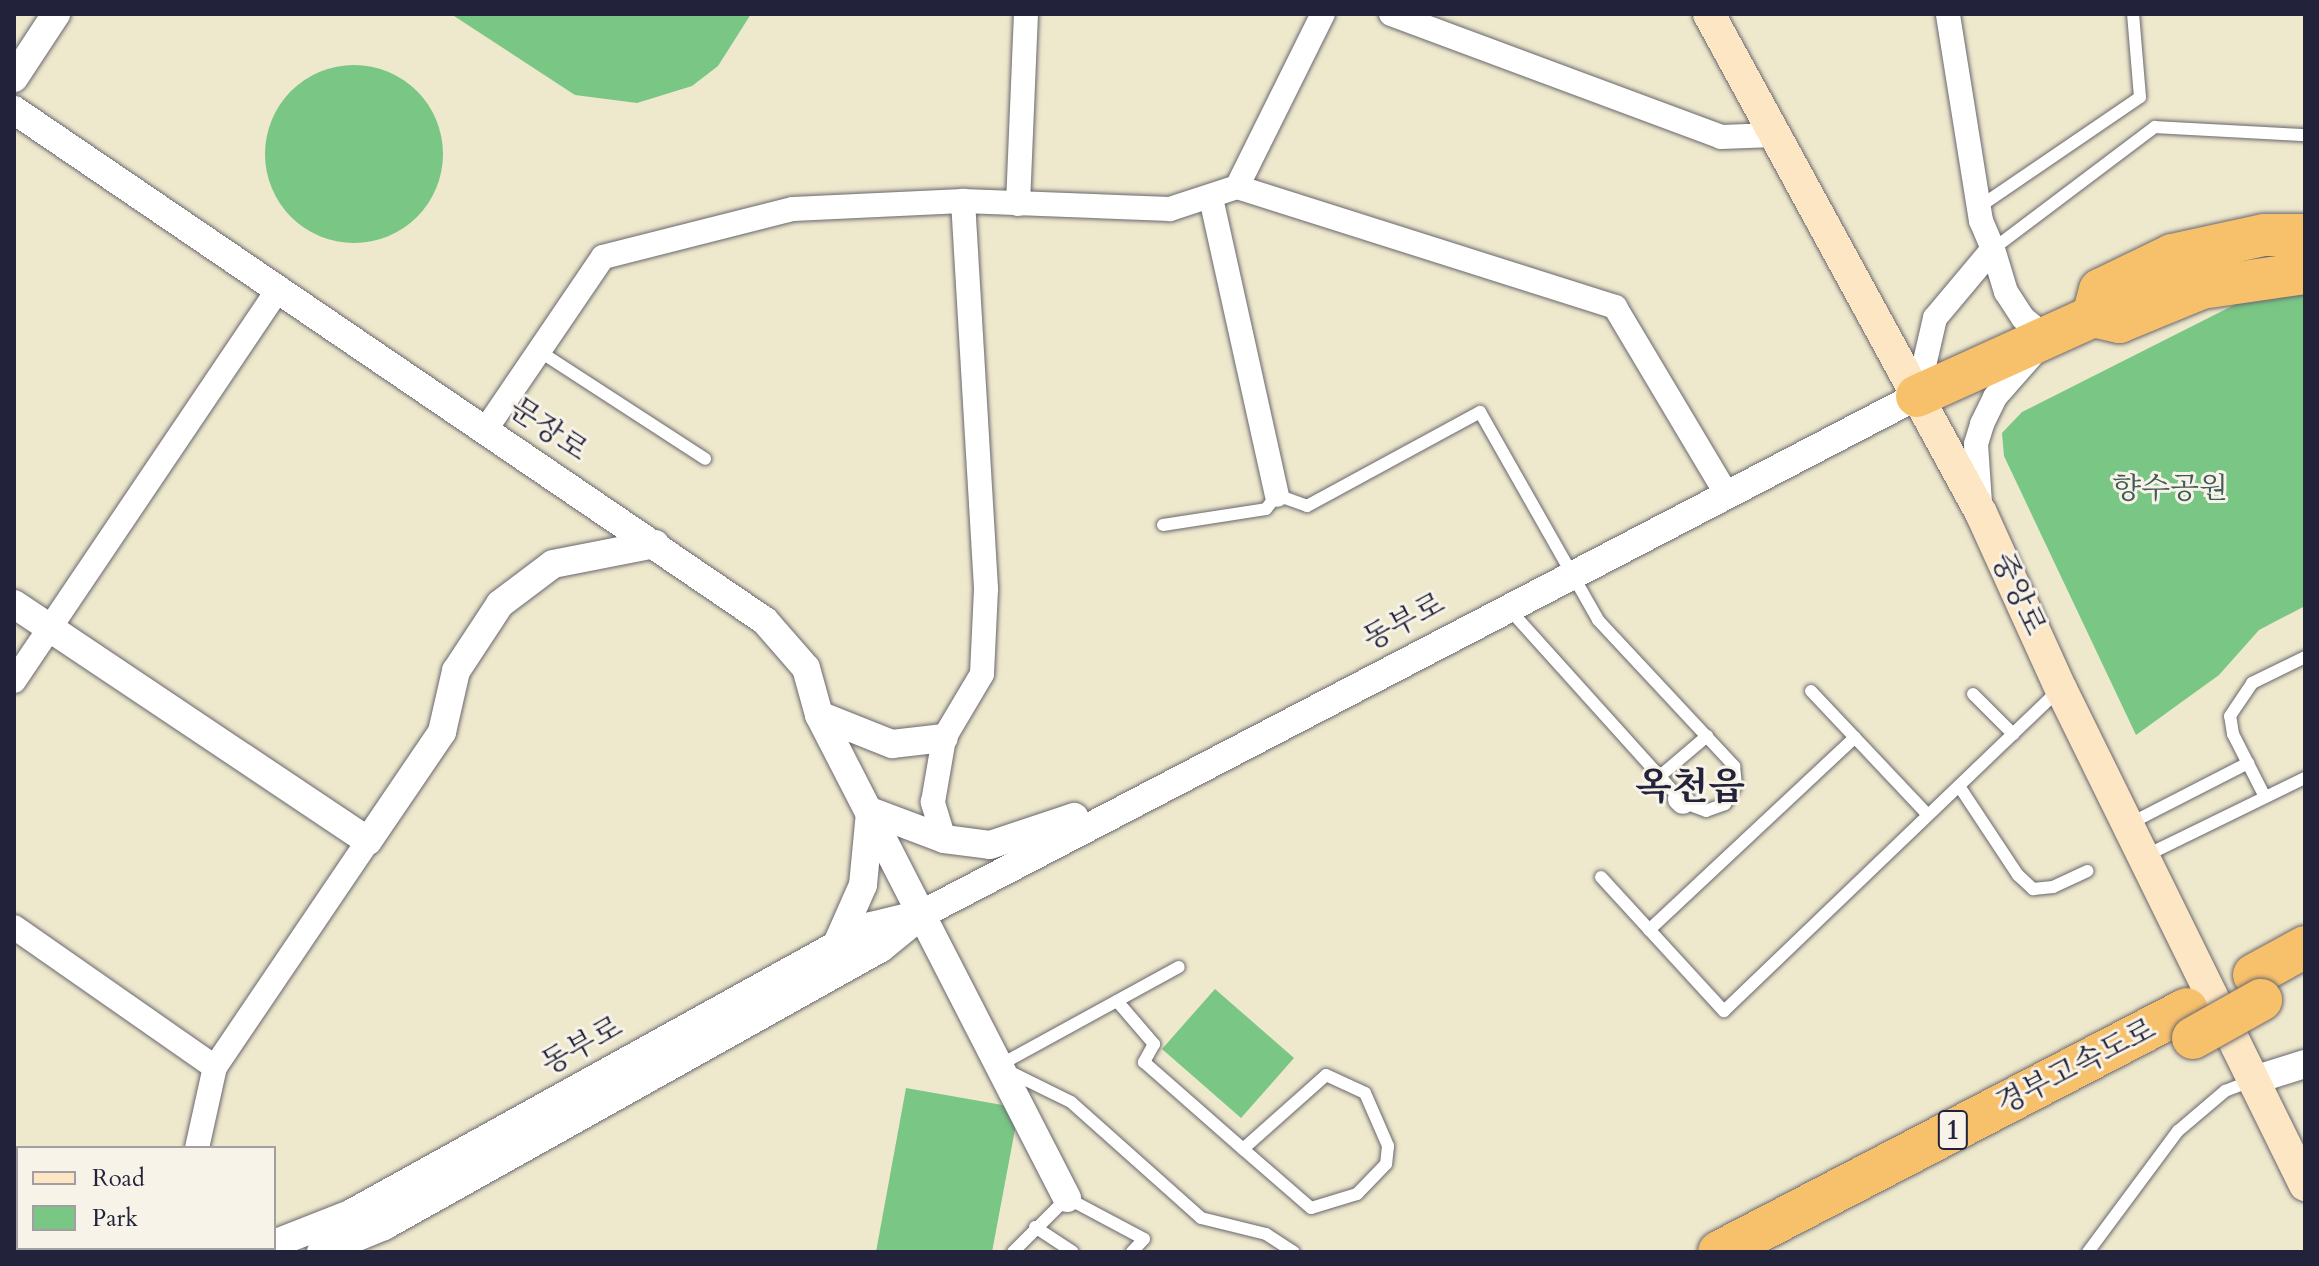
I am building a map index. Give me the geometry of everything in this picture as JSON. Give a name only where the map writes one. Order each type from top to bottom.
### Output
[{"type":"highway","points":[[2093,316],[2100,290],[2172,255],[2264,235],[2305,235]]},
{"type":"highway","points":[[1917,396],[2093,316],[2119,322],[2202,288],[2305,273]]},
{"type":"highway","name":"경부고속도로","points":[[1719,1252],[2190,1023],[2257,988],[2305,947]]},
{"type":"highway","name":"경부고속도로","points":[[2257,988],[2305,979]]},
{"type":"highway","name":"경부고속도로","points":[[1781,1252],[2190,1023]]},
{"type":"main road","name":"중앙로","points":[[1709,14],[1981,513],[2061,689],[2305,1185]]},
{"type":"street","points":[[14,78],[56,14]]},
{"type":"street","points":[[1018,204],[1026,14]]},
{"type":"street","points":[[1237,187],[1323,14]]},
{"type":"street","points":[[1391,14],[1721,137],[1774,135]]},
{"type":"street","points":[[1948,14],[1979,207],[2006,292],[2023,318],[2047,338],[1995,397],[1982,424],[1976,444],[1981,513]]},
{"type":"street","name":"문장로","points":[[14,110],[765,621],[806,668],[819,715],[924,913],[998,1066],[1067,1198]]},
{"type":"street","points":[[486,429],[603,257],[793,209],[963,201],[1170,209],[1237,187],[1615,307],[1726,493]]},
{"type":"street","points":[[1211,198],[1277,495]]},
{"type":"street","points":[[944,839],[933,802],[944,738],[982,674],[986,588],[963,201]]},
{"type":"street","points":[[1917,396],[1935,318],[1993,249]]},
{"type":"street","points":[[14,681],[277,291]]},
{"type":"street","name":"동부로","points":[[321,1252],[384,1226],[867,956],[924,913],[1917,396]]},
{"type":"street","points":[[197,1146],[215,1067],[442,732],[456,671],[500,604],[553,564],[655,544]]},
{"type":"street","points":[[14,604],[368,841]]},
{"type":"street","points":[[819,715],[892,744],[944,738]]},
{"type":"street","points":[[837,944],[863,885],[870,811],[944,839],[990,845],[1079,815],[1092,824]]},
{"type":"street","name":"동부로","points":[[276,1243],[350,1214],[871,926],[924,913]]},
{"type":"street","points":[[14,927],[215,1067]]},
{"type":"street","points":[[2254,1080],[2305,1064]]},
{"type":"lane","points":[[1979,207],[2140,97],[2133,14]]},
{"type":"lane","points":[[1993,249],[2155,127],[2305,135]]},
{"type":"lane","points":[[539,351],[705,459]]},
{"type":"lane","points":[[1163,525],[1266,509],[1277,495],[1307,506],[1480,412],[1569,575],[1616,640],[1734,766],[1735,790],[1714,810],[1697,810],[1682,800],[1507,607]]},
{"type":"lane","points":[[2265,797],[2233,734],[2230,716],[2237,698],[2252,683],[2305,657]]},
{"type":"lane","points":[[1601,877],[1724,1011],[2061,689]]},
{"type":"lane","points":[[1811,691],[1928,815]]},
{"type":"lane","points":[[1973,694],[2013,734]]},
{"type":"lane","points":[[1660,776],[1707,736]]},
{"type":"lane","points":[[1649,930],[1855,737]]},
{"type":"lane","points":[[2129,824],[2248,763]]},
{"type":"lane","points":[[2145,856],[2305,778]]},
{"type":"lane","points":[[1959,786],[2018,875],[2033,889],[2053,887],[2088,871]]},
{"type":"lane","points":[[998,1066],[1179,967]]},
{"type":"lane","points":[[1117,1001],[1154,1044],[1144,1062],[1243,1149],[1311,1208],[1357,1194],[1386,1164],[1388,1146],[1365,1093],[1326,1075],[1243,1149]]},
{"type":"lane","points":[[998,1066],[1071,1102],[1201,1218],[1266,1234],[1294,1252]]},
{"type":"lane","points":[[2088,1252],[2178,1131],[2225,1091],[2254,1080]]},
{"type":"lane","points":[[1013,1252],[1067,1198],[1144,1239],[1132,1252]]},
{"type":"lane","points":[[1035,1227],[1073,1252]]},
{"type":"green space","points":[[451,14],[751,14],[718,66],[692,86],[637,103],[575,95]]},
{"type":"green space","points":[[354,65],[388,72],[417,91],[436,120],[443,154],[436,188],[417,217],[388,236],[354,243],[320,236],[291,217],[272,188],[265,154],[272,120],[291,91],[320,72]]},
{"type":"green space","name":"향수공원","points":[[2305,294],[2305,606],[2259,630],[2219,675],[2136,735],[2004,456],[2002,433],[2022,412],[2242,301]]},
{"type":"green space","points":[[1215,989],[1294,1058],[1241,1118],[1162,1049]]},
{"type":"green space","points":[[906,1088],[1019,1108],[992,1252],[876,1252]]},
{"type":"district","name":"옥천읍","points":[[1690,788]]}]
